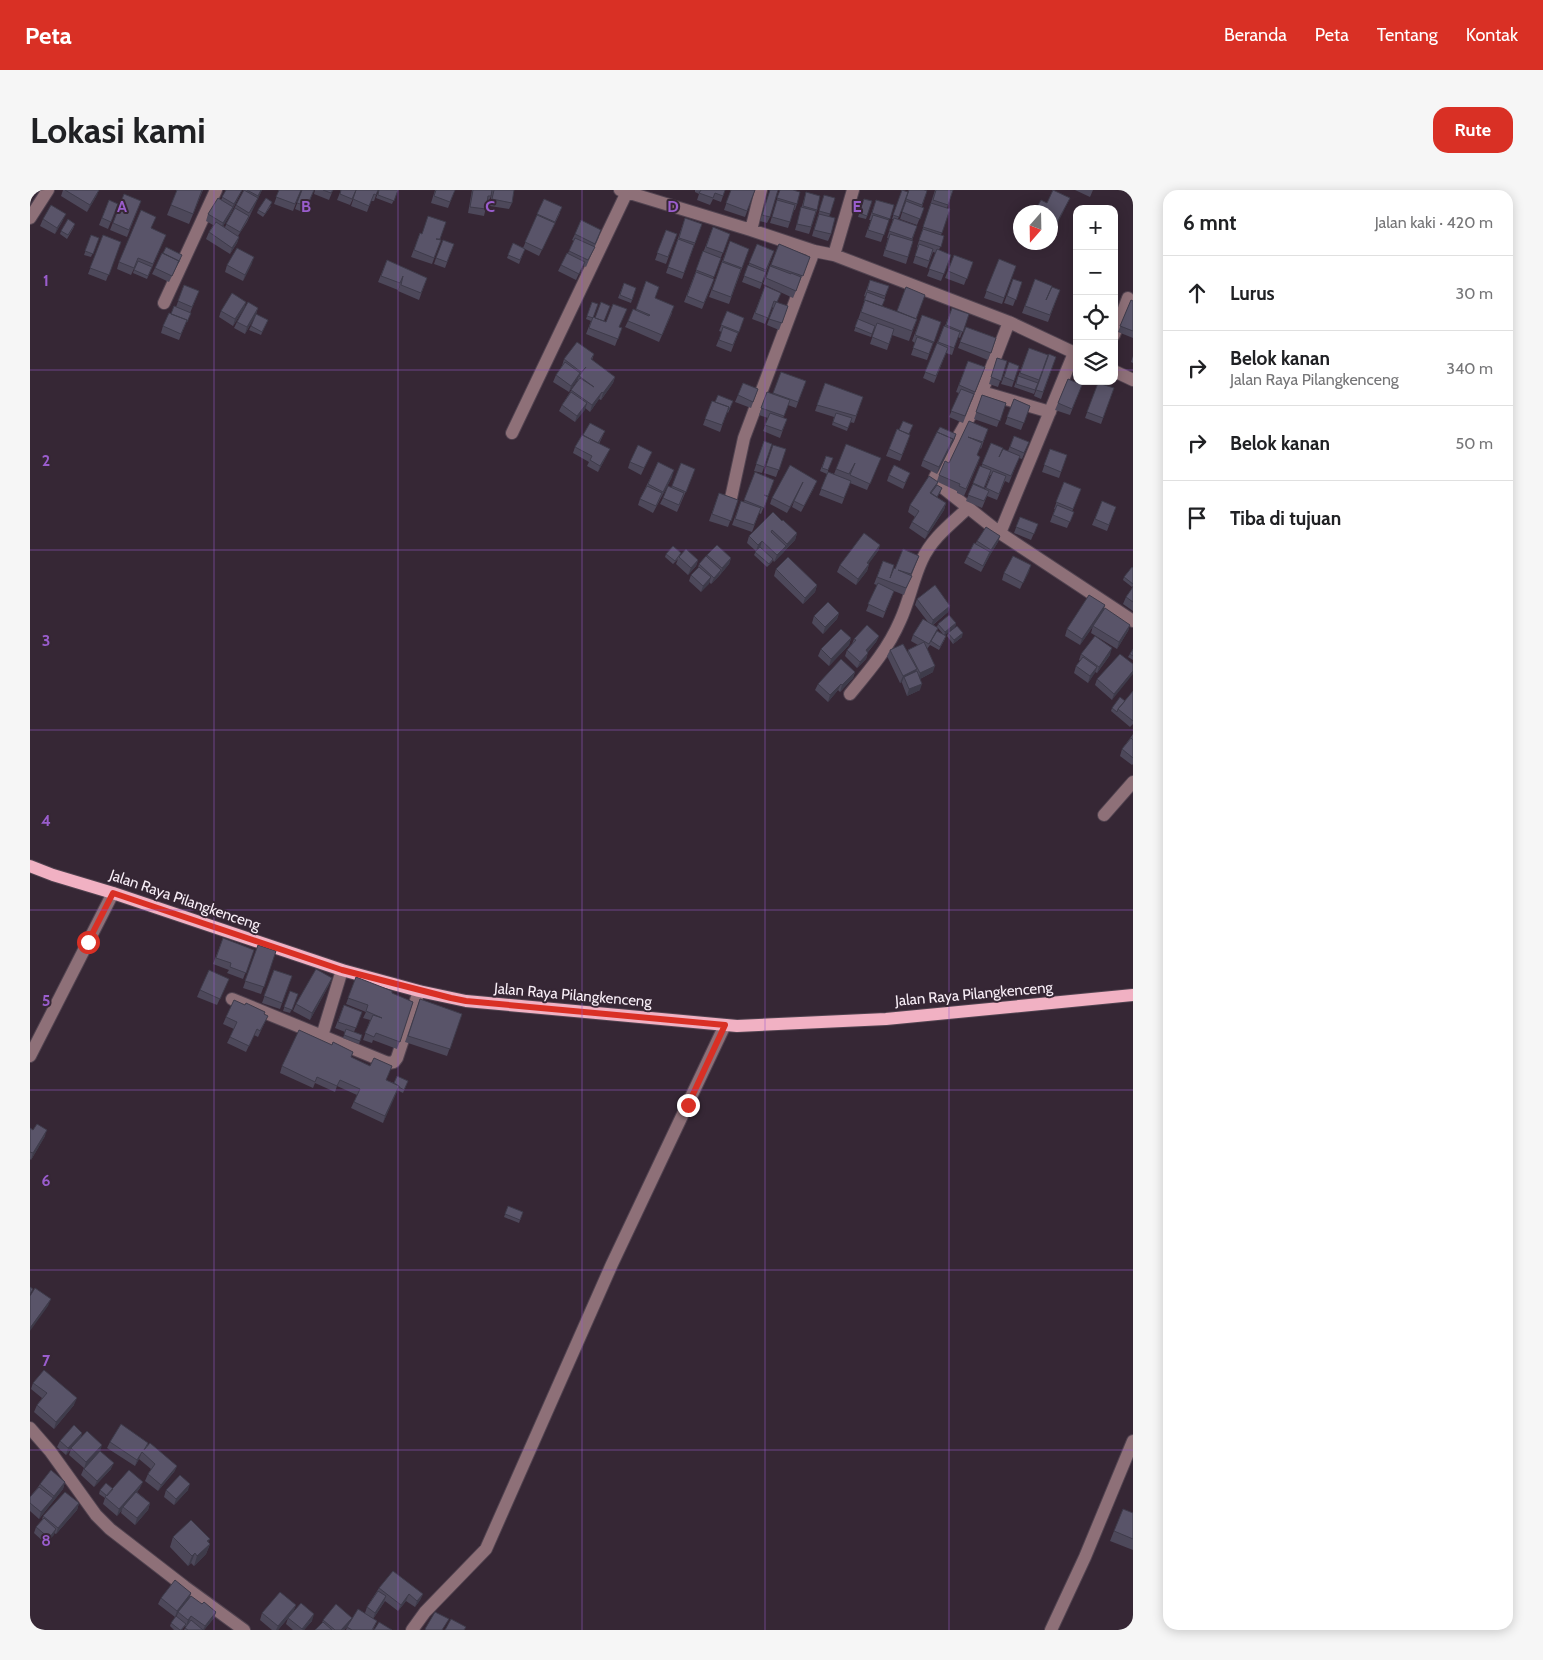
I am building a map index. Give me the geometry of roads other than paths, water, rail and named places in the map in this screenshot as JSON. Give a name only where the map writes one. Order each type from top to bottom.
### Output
[{"type":"main road","name":"Jalan Raya Pilangkenceng","points":[[30,866],[342,970],[419,991],[466,1001],[725,1025],[766,1026],[804,1022],[886,1019],[1133,995]]},
{"type":"street","points":[[30,218],[48,190]]},
{"type":"street","points":[[164,303],[216,190]]},
{"type":"street","points":[[751,230],[761,190]]},
{"type":"street","points":[[834,255],[853,190]]},
{"type":"street","points":[[512,433],[623,191],[814,251],[834,255],[1009,322],[1073,352]]},
{"type":"street","points":[[731,498],[744,438],[814,251]]},
{"type":"street","points":[[1118,324],[1128,298]]},
{"type":"street","points":[[1009,322],[978,402],[935,477],[937,483],[1000,532],[1133,621]]},
{"type":"street","points":[[1000,532],[1073,358]]},
{"type":"street","points":[[1118,373],[1133,380]]},
{"type":"street","points":[[982,392],[1050,412]]},
{"type":"street","points":[[850,694],[882,654],[893,636],[901,620],[922,560],[929,548],[938,536],[968,508]]},
{"type":"street","points":[[1104,816],[1133,782]]},
{"type":"street","points":[[30,1056],[113,893]]},
{"type":"street","points":[[322,1036],[342,970]]},
{"type":"street","points":[[232,999],[388,1063],[394,1062],[397,1058],[419,991]]},
{"type":"street","points":[[412,1630],[425,1612],[486,1549],[612,1264],[725,1025]]},
{"type":"street","points":[[30,1428],[50,1451],[96,1515],[110,1529],[244,1630]]},
{"type":"street","points":[[1051,1630],[1085,1557],[1133,1441]]}]
